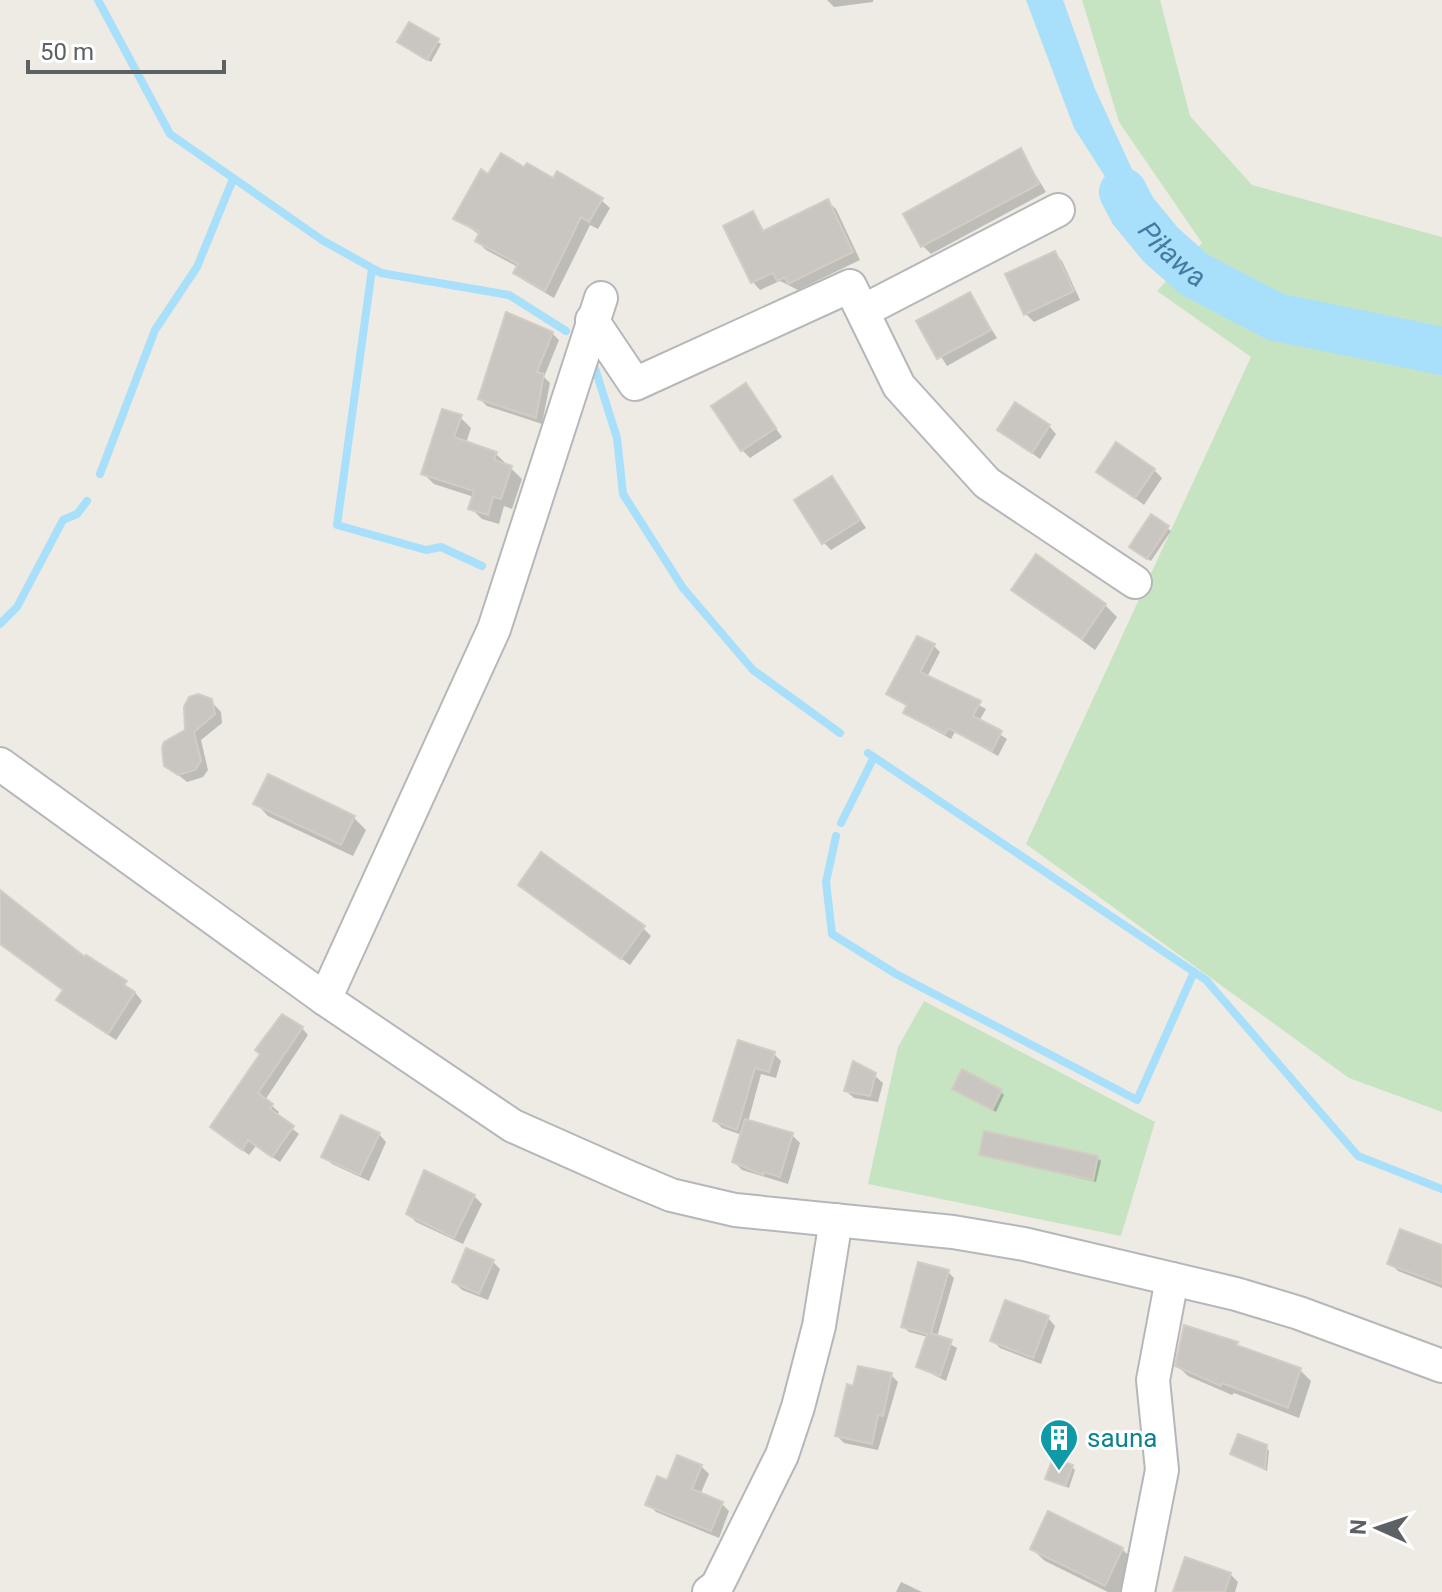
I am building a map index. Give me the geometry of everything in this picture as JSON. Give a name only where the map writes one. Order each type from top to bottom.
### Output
[{"type":"street","points":[[863,311],[1058,210]]},
{"type":"street","points":[[325,999],[494,629],[597,309],[635,384],[850,286],[899,386],[987,483],[1135,582]]},
{"type":"street","points":[[0,764],[325,999],[513,1126],[671,1195],[735,1210],[953,1232],[1014,1242],[1299,1313],[1442,1366]]},
{"type":"street","points":[[709,1592],[717,1586],[782,1455],[819,1326],[836,1220]]},
{"type":"street","points":[[1138,1592],[1162,1470],[1153,1380],[1172,1279]]},
{"type":"green space","points":[[1082,0],[1160,0],[1190,116],[1252,185],[1442,237],[1442,1112],[1349,1078],[1026,844],[1251,357],[1157,291],[1202,243],[1119,122]]},
{"type":"green space","points":[[924,1001],[1155,1122],[1121,1236],[868,1184],[898,1047]]},
{"type":"water","points":[[1026,0],[1063,0],[1095,89],[1143,193],[1172,236],[1154,253],[1074,128]]},
{"type":"building","points":[[409,22],[439,39],[427,60],[397,42]]},
{"type":"building","points":[[1021,148],[1039,184],[921,247],[903,214]]},
{"type":"building","points":[[501,153],[524,167],[527,163],[553,178],[557,171],[603,198],[589,222],[581,217],[545,291],[513,273],[518,264],[475,241],[480,232],[453,219],[481,169],[488,174]]},
{"type":"building","points":[[828,199],[853,252],[788,284],[785,277],[777,281],[773,273],[751,283],[723,226],[753,211],[763,231]]},
{"type":"building","points":[[1055,251],[1074,291],[1024,315],[1005,274]]},
{"type":"building","points":[[970,292],[991,330],[937,359],[916,321]]},
{"type":"building","points":[[506,312],[553,332],[537,372],[544,374],[536,418],[478,399]]},
{"type":"building","points":[[746,383],[776,428],[741,451],[711,406]]},
{"type":"building","points":[[1015,402],[1050,425],[1032,453],[997,430]]},
{"type":"building","points":[[442,409],[462,415],[454,437],[497,452],[494,460],[512,466],[501,499],[493,497],[488,515],[468,509],[474,491],[421,474]]},
{"type":"building","points":[[1116,442],[1155,469],[1135,498],[1096,472]]},
{"type":"building","points":[[832,476],[860,520],[822,544],[794,500]]},
{"type":"building","points":[[1151,514],[1169,526],[1147,559],[1129,547]]},
{"type":"building","points":[[1036,554],[1106,604],[1082,639],[1011,590]]},
{"type":"building","points":[[917,636],[935,644],[920,672],[981,701],[973,716],[1002,731],[992,751],[948,728],[945,734],[903,713],[907,705],[886,694]]},
{"type":"building","points":[[198,694],[212,699],[215,714],[194,732],[201,761],[195,770],[178,775],[164,766],[162,748],[164,742],[185,730],[184,707],[189,697]]},
{"type":"building","points":[[268,774],[355,816],[341,845],[253,804]]},
{"type":"building","points":[[541,852],[645,926],[621,959],[518,885]]},
{"type":"building","points":[[0,890],[85,957],[127,981],[124,985],[135,992],[108,1034],[56,1000],[63,990],[0,944]]},
{"type":"building","points":[[282,1014],[303,1027],[258,1093],[273,1104],[270,1109],[294,1126],[272,1157],[248,1140],[242,1150],[210,1127],[260,1054],[255,1050]]},
{"type":"building","points":[[738,1040],[775,1052],[769,1072],[755,1068],[737,1130],[713,1121]]},
{"type":"building","points":[[853,1061],[876,1073],[870,1096],[844,1091]]},
{"type":"building","points":[[962,1069],[1002,1090],[992,1110],[952,1089]]},
{"type":"building","points":[[341,1115],[380,1133],[360,1175],[321,1157]]},
{"type":"building","points":[[745,1119],[793,1133],[780,1177],[764,1172],[763,1175],[732,1162]]},
{"type":"building","points":[[984,1131],[1098,1156],[1093,1180],[979,1155]]},
{"type":"building","points":[[424,1170],[475,1195],[454,1238],[406,1214]]},
{"type":"building","points":[[1400,1229],[1442,1245],[1442,1284],[1387,1264]]},
{"type":"building","points":[[466,1248],[494,1260],[479,1294],[452,1282]]},
{"type":"building","points":[[918,1262],[949,1270],[931,1333],[952,1340],[940,1376],[916,1367],[927,1334],[901,1327]]},
{"type":"building","points":[[1005,1300],[1049,1316],[1033,1358],[990,1341]]},
{"type":"building","points":[[1184,1325],[1238,1342],[1236,1345],[1301,1368],[1288,1408],[1222,1383],[1221,1386],[1175,1366]]},
{"type":"building","points":[[858,1366],[892,1373],[883,1416],[878,1415],[872,1444],[835,1436],[847,1384],[853,1386]]},
{"type":"building","points":[[1238,1434],[1267,1445],[1265,1469],[1230,1454]]},
{"type":"building","points":[[677,1455],[702,1465],[692,1489],[723,1502],[711,1531],[645,1505],[657,1476],[667,1480]]},
{"type":"building","name":"sauna","points":[[1053,1458],[1073,1465],[1065,1486],[1045,1479]]},
{"type":"building","points":[[1048,1511],[1123,1548],[1105,1586],[1030,1549]]},
{"type":"building","points":[[1185,1557],[1231,1573],[1225,1592],[1173,1592]]},
{"type":"waterway","points":[[98,0],[170,134],[322,240],[381,273],[509,295],[566,331]]},
{"type":"waterway","points":[[100,474],[155,330],[197,267],[233,179]]},
{"type":"waterway","name":"Piława","points":[[1123,192],[1133,211],[1161,245],[1195,275],[1276,317],[1442,351]]},
{"type":"waterway","points":[[372,269],[337,525],[426,550],[441,547],[482,566]]},
{"type":"waterway","points":[[594,365],[617,438],[623,494],[683,588],[753,670],[840,733]]},
{"type":"waterway","points":[[0,624],[17,607],[63,520],[77,514],[87,501]]},
{"type":"waterway","points":[[868,753],[1206,980],[1358,1156],[1442,1189]]},
{"type":"waterway","points":[[841,823],[874,757]]},
{"type":"waterway","points":[[836,836],[826,882],[832,934],[896,974],[1137,1100],[1194,972]]},
{"type":"place","name":"sauna","points":[[1059,1472]]}]
